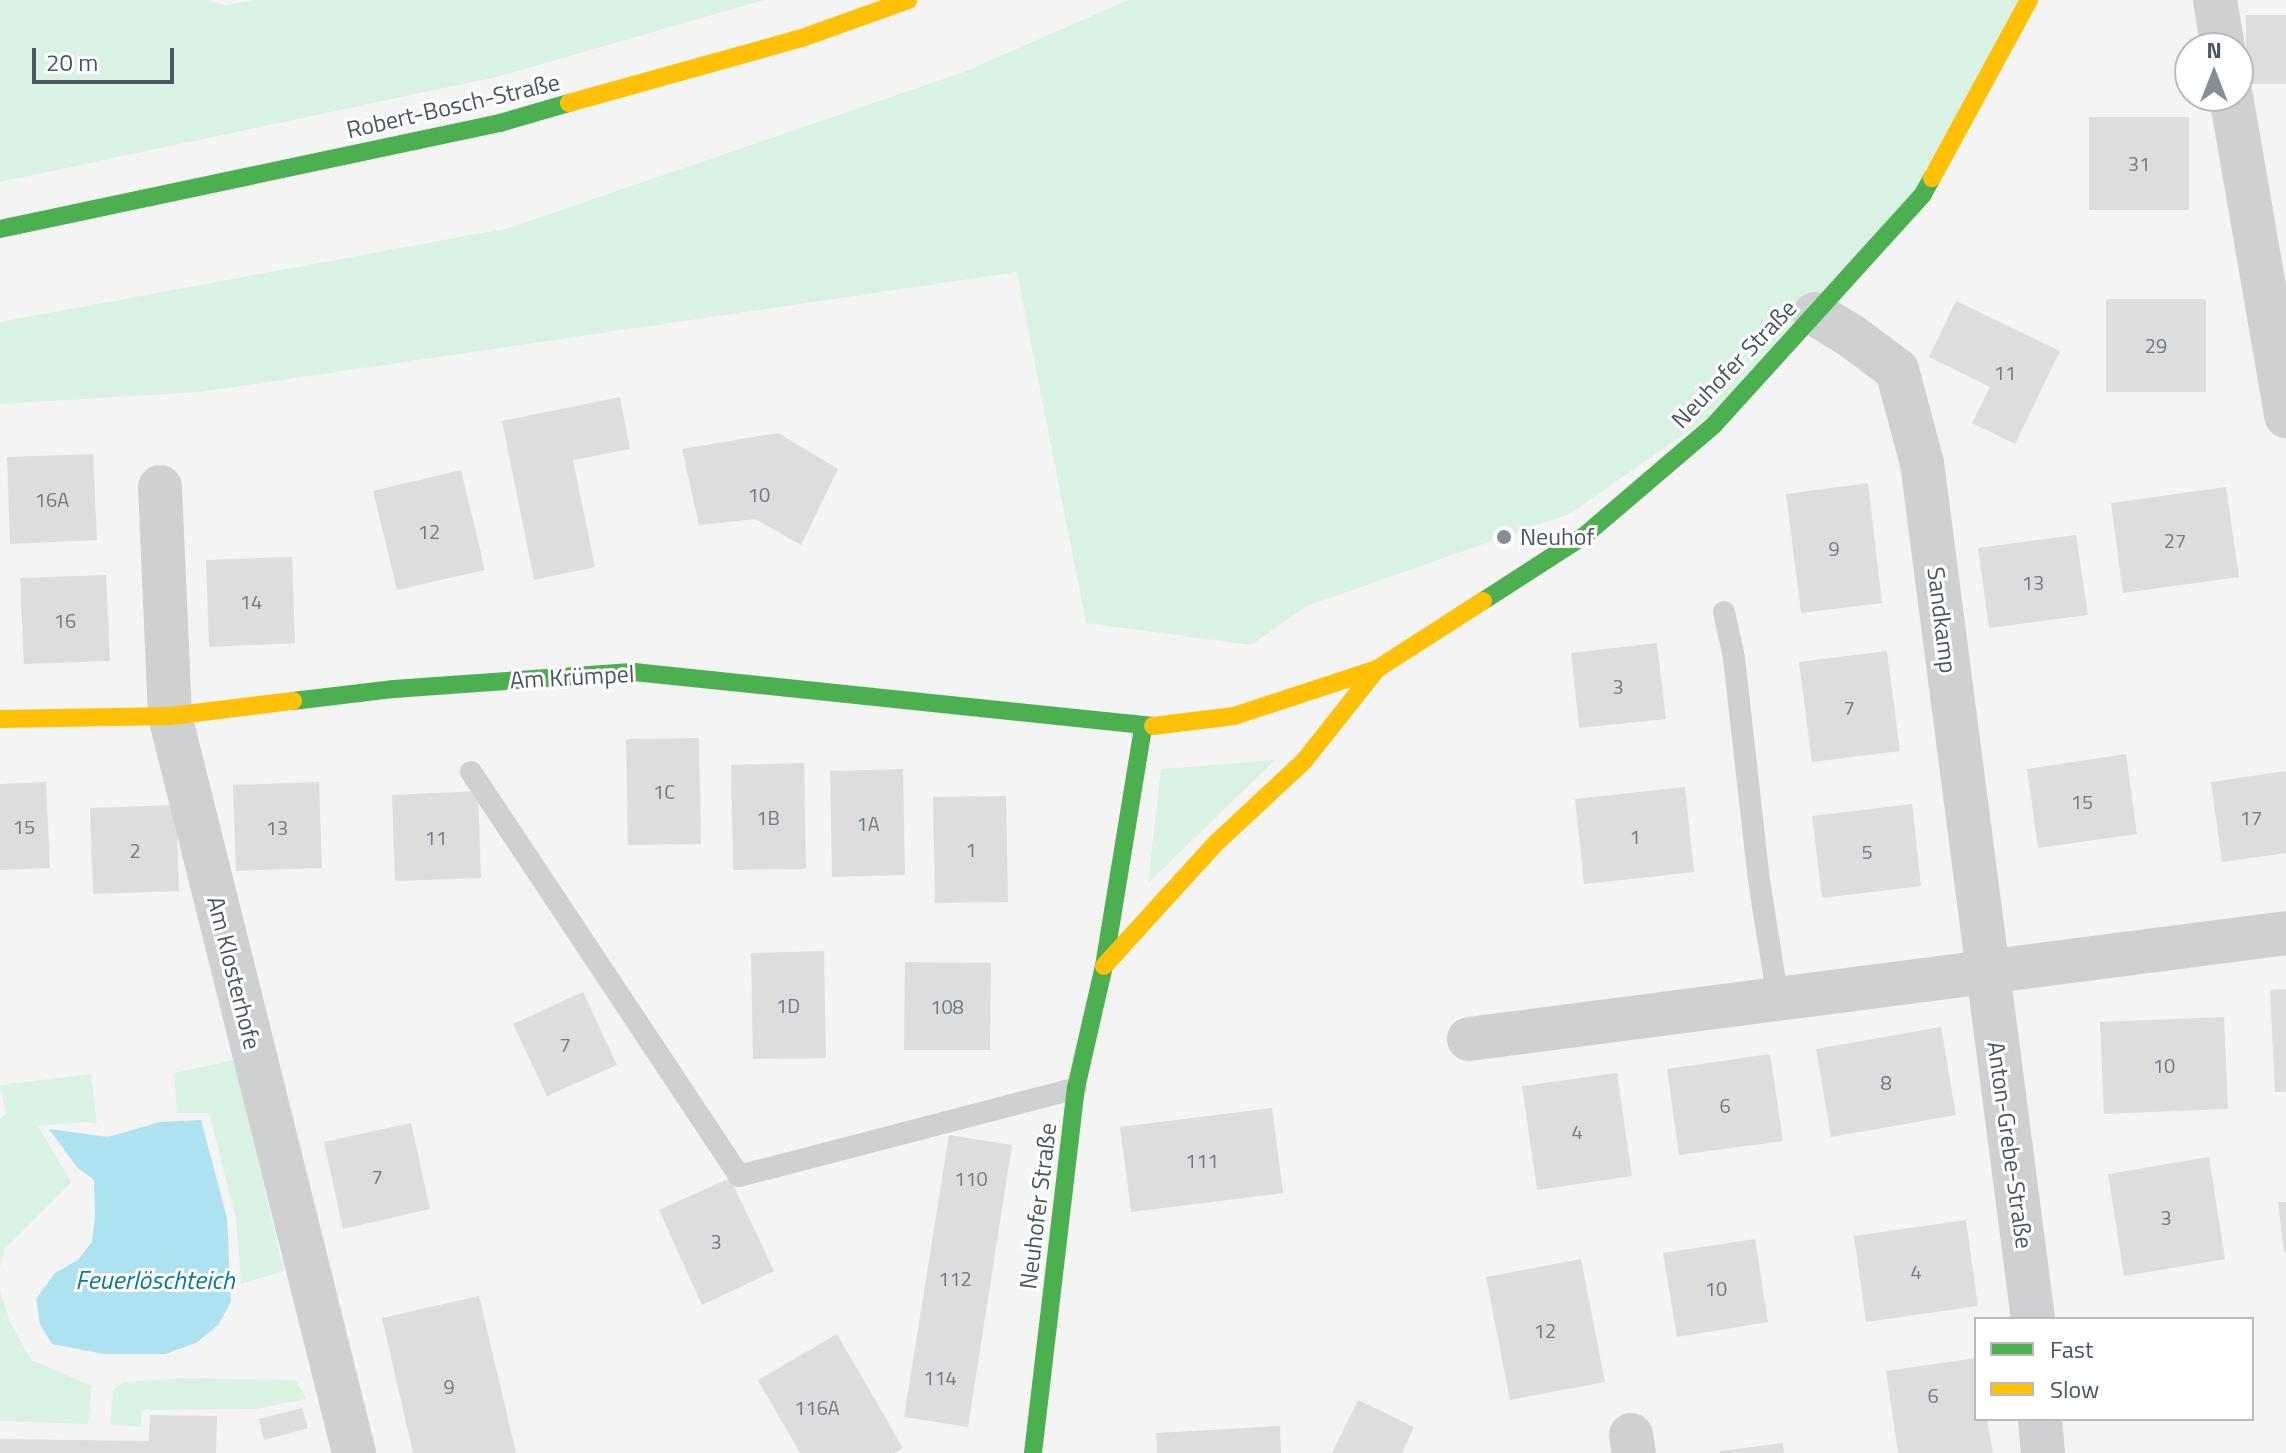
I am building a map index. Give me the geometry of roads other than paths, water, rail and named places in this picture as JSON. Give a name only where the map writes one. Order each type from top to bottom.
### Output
[{"type":"street","name":"Robert-Bosch-Straße","points":[[0,229],[500,123],[802,38],[908,0]]},
{"type":"street","name":"Neuhofer Straße","points":[[1033,1453],[1076,1088],[1104,966],[1143,727],[1234,716],[1377,669],[1584,536],[1713,426],[1923,194],[2029,0]]},
{"type":"street","points":[[2215,0],[2220,32]]},
{"type":"street","points":[[2234,112],[2286,416]]},
{"type":"street","name":"Sandkamp","points":[[1815,314],[1897,370],[1922,463],[1986,971]]},
{"type":"street","name":"Am Klosterhofe","points":[[160,487],[170,716],[354,1453]]},
{"type":"street","name":"Neuhofer Straße","points":[[1104,966],[1214,845],[1304,761],[1377,669]]},
{"type":"street","name":"Am Krümpel","points":[[0,719],[170,716],[394,689],[634,672],[1143,727]]},
{"type":"street","points":[[1469,1039],[2286,933]]},
{"type":"street","name":"Anton-Grebe-Straße","points":[[1986,971],[2033,1317]]},
{"type":"street","points":[[2040,1421],[2043,1453]]},
{"type":"lane","points":[[1724,612],[1734,658],[1759,881],[1778,999]]},
{"type":"lane","points":[[471,772],[739,1176],[1076,1088]]},
{"type":"water","name":"Feuerlöschteich","points":[[201,1120],[227,1218],[231,1302],[218,1325],[196,1343],[165,1354],[104,1354],[52,1344],[40,1324],[36,1299],[55,1273],[78,1260],[92,1242],[95,1217],[94,1180],[77,1167],[49,1129],[108,1137],[160,1122]]},
{"type":"place","name":"Neuhof","points":[[1504,537]]}]
